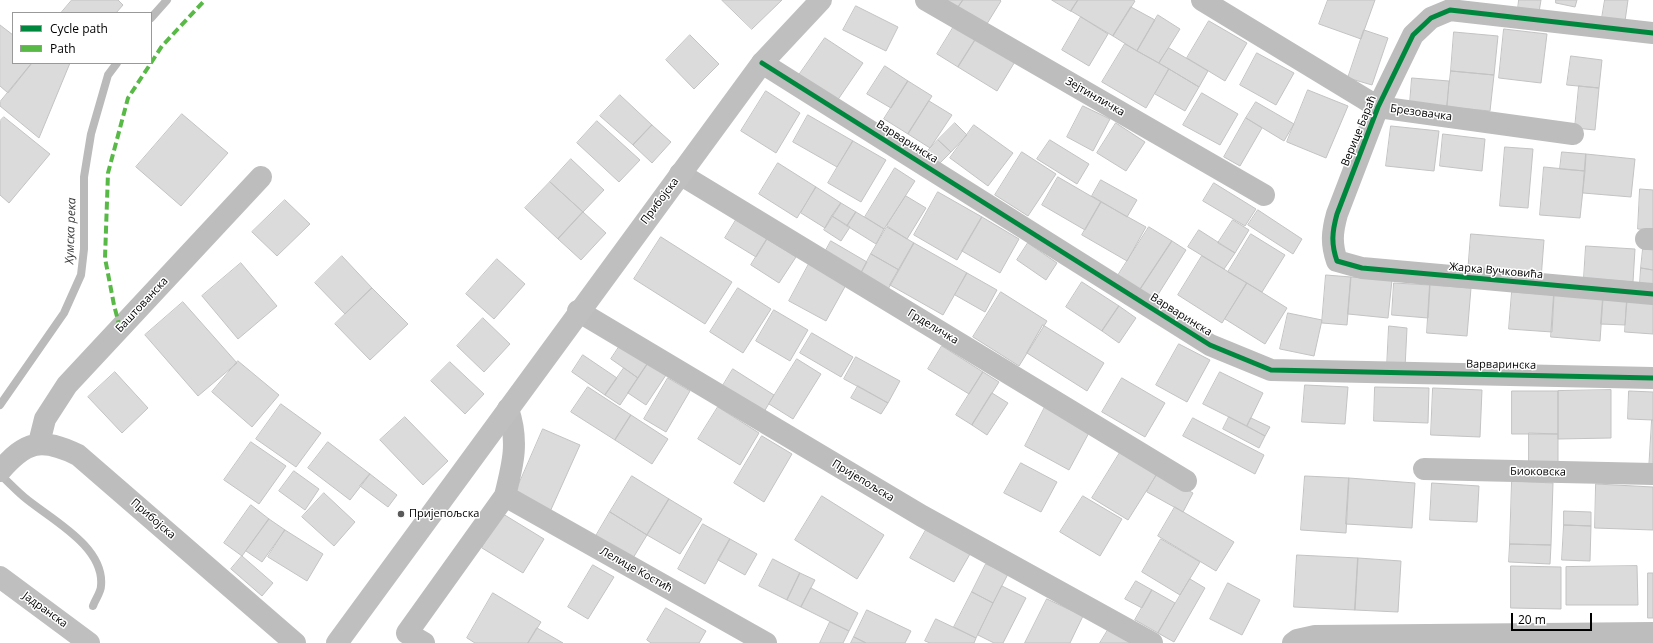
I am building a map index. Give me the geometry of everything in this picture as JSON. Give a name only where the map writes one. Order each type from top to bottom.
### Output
[{"type":"street","name":"Прибојска","points":[[337,643],[578,311],[762,63],[821,0]]},
{"type":"street","name":"Зејтинличка","points":[[926,0],[1264,195]]},
{"type":"street","name":"Брезовачка","points":[[1202,0],[1378,107],[1573,134]]},
{"type":"street","name":"Верице Бараћ","points":[[1338,261],[1332,248],[1332,232],[1337,214],[1378,107],[1413,35],[1431,18],[1450,10],[1653,33]]},
{"type":"street","name":"Варваринска","points":[[762,63],[1210,345],[1271,370],[1653,378]]},
{"type":"street","name":"Грделичка","points":[[680,174],[1186,481]]},
{"type":"street","name":"Баштованска","points":[[39,443],[45,419],[67,384],[261,177]]},
{"type":"street","name":"Жарка Вучковића","points":[[1338,261],[1362,268],[1397,272],[1653,294]]},
{"type":"street","name":"Пријепољска","points":[[578,311],[922,516],[1152,643]]},
{"type":"street","points":[[416,638],[505,496],[510,476],[515,440],[513,424],[508,409]]},
{"type":"street","name":"Прибојска","points":[[39,443],[51,444],[78,455],[295,643]]},
{"type":"street","points":[[6,465],[26,447],[39,443]]},
{"type":"street","name":"Биоковска","points":[[1424,469],[1653,474]]},
{"type":"street","name":"Лелице Костић","points":[[505,496],[766,643]]},
{"type":"street","name":"Јадранска","points":[[0,577],[89,643]]},
{"type":"street","points":[[1294,643],[1297,640],[1315,636],[1653,633]]},
{"type":"building","points":[[72,0],[118,0],[123,5],[117,12],[62,12]]},
{"type":"building","points":[[722,0],[782,0],[752,29]]},
{"type":"building","points":[[940,0],[963,0],[956,10]]},
{"type":"building","points":[[963,0],[1001,1],[985,27],[956,10]]},
{"type":"building","points":[[1052,0],[1078,0],[1071,11]]},
{"type":"building","points":[[1078,0],[1135,1],[1113,36],[1071,11]]},
{"type":"building","points":[[1328,0],[1375,0],[1361,39],[1319,24]]},
{"type":"building","points":[[1519,0],[1541,0],[1539,12],[1518,9]]},
{"type":"building","points":[[1556,0],[1577,0],[1575,7],[1556,3]]},
{"type":"building","points":[[1605,0],[1628,0],[1625,21],[1602,18]]},
{"type":"building","points":[[856,6],[898,27],[886,51],[843,30]]},
{"type":"building","points":[[1131,7],[1155,20],[1137,51],[1113,36]]},
{"type":"building","points":[[1158,15],[1180,29],[1159,63],[1137,51]]},
{"type":"building","points":[[1081,17],[1108,34],[1089,66],[1062,50]]},
{"type":"building","points":[[1209,21],[1247,43],[1225,81],[1187,58]]},
{"type":"building","points":[[956,23],[977,37],[958,67],[937,54]]},
{"type":"building","points":[[0,25],[12,34],[12,64],[31,64],[8,93],[0,86]]},
{"type":"building","points":[[1504,29],[1547,34],[1541,83],[1499,78]]},
{"type":"building","points":[[1364,30],[1388,38],[1372,85],[1348,78]]},
{"type":"building","points":[[1454,32],[1498,36],[1494,75],[1451,71]]},
{"type":"building","points":[[690,35],[719,64],[694,89],[666,60]]},
{"type":"building","points":[[977,37],[1016,60],[997,91],[958,67]]},
{"type":"building","points":[[825,38],[863,63],[837,101],[799,75]]},
{"type":"building","points":[[1125,44],[1169,69],[1146,108],[1102,82]]},
{"type":"building","points":[[1169,48],[1208,71],[1199,87],[1159,63]]},
{"type":"building","points":[[1257,53],[1294,73],[1276,105],[1240,85]]},
{"type":"building","points":[[1571,56],[1602,60],[1599,88],[1567,85]]},
{"type":"building","points":[[31,64],[70,64],[39,138],[0,106],[0,102]]},
{"type":"building","points":[[885,66],[908,81],[891,108],[867,94]]},
{"type":"building","points":[[1169,69],[1199,87],[1185,111],[1155,94]]},
{"type":"building","points":[[1451,71],[1494,75],[1490,111],[1447,107]]},
{"type":"building","points":[[1412,78],[1449,81],[1447,107],[1410,103]]},
{"type":"building","points":[[908,81],[932,96],[908,134],[884,119]]},
{"type":"building","points":[[1579,86],[1599,88],[1595,130],[1575,128]]},
{"type":"building","points":[[1308,90],[1348,106],[1326,158],[1287,142]]},
{"type":"building","points":[[766,91],[800,113],[776,153],[741,131]]},
{"type":"building","points":[[1202,93],[1238,114],[1220,145],[1183,125]]},
{"type":"building","points":[[620,95],[652,125],[633,145],[600,116]]},
{"type":"building","points":[[929,101],[952,115],[930,148],[908,134]]},
{"type":"building","points":[[1256,102],[1294,124],[1284,141],[1246,118]]},
{"type":"building","points":[[1083,106],[1110,119],[1093,151],[1067,137]]},
{"type":"building","points":[[182,114],[228,153],[181,206],[136,167]]},
{"type":"building","points":[[808,115],[853,141],[837,167],[793,142]]},
{"type":"building","points":[[4,117],[50,154],[9,203],[0,195],[0,121]]},
{"type":"building","points":[[1246,118],[1262,128],[1240,166],[1224,157]]},
{"type":"building","points":[[597,121],[640,160],[619,182],[577,143]]},
{"type":"building","points":[[955,123],[967,135],[951,152],[938,140]]},
{"type":"building","points":[[1116,123],[1145,142],[1126,171],[1097,153]]},
{"type":"building","points":[[652,125],[671,142],[652,163],[633,145]]},
{"type":"building","points":[[974,125],[1013,153],[988,186],[950,158]]},
{"type":"building","points":[[1391,126],[1439,131],[1434,171],[1386,166]]},
{"type":"building","points":[[1443,134],[1485,139],[1482,171],[1440,166]]},
{"type":"building","points":[[938,140],[951,152],[935,168],[923,156]]},
{"type":"building","points":[[1050,140],[1089,164],[1077,184],[1037,159]]},
{"type":"building","points":[[853,141],[886,160],[861,202],[828,183]]},
{"type":"building","points":[[1505,147],[1533,149],[1528,208],[1500,206]]},
{"type":"building","points":[[1022,152],[1056,174],[1028,216],[995,195]]},
{"type":"building","points":[[1562,152],[1586,154],[1585,171],[1560,169]]},
{"type":"building","points":[[1586,154],[1635,159],[1631,197],[1583,193]]},
{"type":"building","points":[[571,159],[604,190],[583,212],[550,182]]},
{"type":"building","points":[[778,163],[816,187],[797,218],[759,194]]},
{"type":"building","points":[[1544,167],[1585,171],[1580,218],[1540,215]]},
{"type":"building","points":[[895,168],[915,181],[884,229],[865,217]]},
{"type":"building","points":[[1058,177],[1101,202],[1085,230],[1042,205]]},
{"type":"building","points":[[1101,180],[1137,200],[1127,217],[1092,196]]},
{"type":"building","points":[[550,182],[583,212],[558,239],[525,208]]},
{"type":"building","points":[[1214,183],[1256,209],[1245,226],[1203,201]]},
{"type":"building","points":[[816,187],[841,203],[825,228],[801,213]]},
{"type":"building","points":[[1640,189],[1653,190],[1653,230],[1638,229]]},
{"type":"building","points":[[938,192],[982,217],[957,260],[914,235]]},
{"type":"building","points":[[906,196],[926,208],[907,239],[887,226]]},
{"type":"building","points":[[285,200],[310,224],[277,256],[252,232]]},
{"type":"building","points":[[1101,202],[1146,227],[1127,261],[1082,235]]},
{"type":"building","points":[[841,203],[856,212],[847,226],[832,216]]},
{"type":"building","points":[[1258,210],[1302,239],[1293,254],[1248,225]]},
{"type":"building","points":[[583,212],[606,233],[581,260],[558,239]]},
{"type":"building","points":[[856,212],[884,229],[876,244],[847,226]]},
{"type":"building","points":[[832,216],[850,227],[841,241],[824,230]]},
{"type":"building","points":[[982,217],[1019,239],[1000,273],[962,251]]},
{"type":"building","points":[[736,220],[767,239],[756,257],[725,238]]},
{"type":"building","points":[[1233,220],[1249,230],[1235,253],[1218,243]]},
{"type":"building","points":[[887,227],[914,243],[899,270],[871,254]]},
{"type":"building","points":[[1149,227],[1172,241],[1139,291],[1117,277]]},
{"type":"building","points":[[1199,230],[1235,253],[1224,269],[1188,247]]},
{"type":"building","points":[[1251,234],[1285,255],[1262,292],[1228,272]]},
{"type":"building","points":[[1471,234],[1544,240],[1541,279],[1468,273]]},
{"type":"building","points":[[661,237],[732,282],[705,324],[634,279]]},
{"type":"building","points":[[767,239],[796,257],[779,283],[751,265]]},
{"type":"building","points":[[831,241],[867,262],[860,275],[824,254]]},
{"type":"building","points":[[1172,241],[1186,250],[1154,301],[1139,291]]},
{"type":"building","points":[[914,243],[967,273],[943,315],[890,285]]},
{"type":"building","points":[[1028,243],[1057,263],[1046,280],[1017,260]]},
{"type":"building","points":[[1586,246],[1635,249],[1633,282],[1584,278]]},
{"type":"building","points":[[1643,249],[1653,250],[1653,270],[1641,268]]},
{"type":"building","points":[[871,254],[899,270],[887,291],[860,275]]},
{"type":"building","points":[[342,256],[372,288],[345,314],[315,283]]},
{"type":"building","points":[[1202,256],[1247,283],[1222,323],[1178,295]]},
{"type":"building","points":[[497,259],[525,284],[494,319],[466,294]]},
{"type":"building","points":[[810,262],[847,283],[826,321],[789,301]]},
{"type":"building","points":[[241,263],[277,306],[238,339],[202,296]]},
{"type":"building","points":[[1641,268],[1653,270],[1653,285],[1640,284]]},
{"type":"building","points":[[967,273],[997,290],[985,312],[955,295]]},
{"type":"building","points":[[1326,275],[1351,277],[1347,325],[1322,323]]},
{"type":"building","points":[[1351,277],[1392,280],[1388,318],[1348,314]]},
{"type":"building","points":[[1082,282],[1119,306],[1102,331],[1066,307]]},
{"type":"building","points":[[1247,283],[1287,308],[1265,344],[1225,319]]},
{"type":"building","points":[[1394,283],[1430,285],[1428,318],[1392,315]]},
{"type":"building","points":[[1430,285],[1471,288],[1467,336],[1427,333]]},
{"type":"building","points":[[372,288],[408,324],[370,360],[335,324]]},
{"type":"building","points":[[738,288],[771,309],[743,353],[710,332]]},
{"type":"building","points":[[1001,292],[1047,321],[1019,366],[973,337]]},
{"type":"building","points":[[1512,292],[1554,295],[1552,332],[1509,329]]},
{"type":"building","points":[[1554,295],[1603,298],[1600,341],[1551,337]]},
{"type":"building","points":[[1603,298],[1627,300],[1625,325],[1601,324]]},
{"type":"building","points":[[1627,300],[1653,302],[1653,334],[1625,332]]},
{"type":"building","points":[[183,302],[237,363],[198,396],[145,335]]},
{"type":"building","points":[[1119,306],[1136,318],[1119,343],[1102,331]]},
{"type":"building","points":[[774,310],[808,330],[790,361],[756,341]]},
{"type":"building","points":[[1288,313],[1322,320],[1314,356],[1280,349]]},
{"type":"building","points":[[483,318],[510,344],[484,372],[457,346]]},
{"type":"building","points":[[1043,325],[1104,363],[1087,391],[1027,353]]},
{"type":"building","points":[[1389,326],[1407,328],[1405,368],[1387,367]]},
{"type":"building","points":[[812,333],[853,357],[841,377],[800,353]]},
{"type":"building","points":[[621,344],[648,363],[638,378],[611,359]]},
{"type":"building","points":[[1179,344],[1210,360],[1187,402],[1156,385]]},
{"type":"building","points":[[942,346],[983,372],[969,394],[928,369]]},
{"type":"building","points":[[583,355],[617,378],[605,395],[572,372]]},
{"type":"building","points":[[856,357],[900,381],[888,403],[844,379]]},
{"type":"building","points":[[797,359],[821,374],[793,419],[769,404]]},
{"type":"building","points":[[238,361],[279,395],[252,427],[212,392]]},
{"type":"building","points":[[450,362],[484,394],[465,414],[431,381]]},
{"type":"building","points":[[648,363],[666,375],[646,405],[628,393]]},
{"type":"building","points":[[624,368],[638,378],[620,405],[605,395]]},
{"type":"building","points":[[733,369],[774,395],[761,417],[719,392]]},
{"type":"building","points":[[115,372],[148,408],[122,433],[88,397]]},
{"type":"building","points":[[983,372],[999,382],[972,425],[956,415]]},
{"type":"building","points":[[1220,372],[1263,393],[1247,426],[1203,404]]},
{"type":"building","points":[[668,378],[690,391],[666,432],[644,419]]},
{"type":"building","points":[[1122,378],[1165,403],[1145,437],[1102,412]]},
{"type":"building","points":[[1305,385],[1348,387],[1345,424],[1302,422]]},
{"type":"building","points":[[858,386],[888,403],[881,414],[851,398]]},
{"type":"building","points":[[588,387],[631,415],[615,440],[571,412]]},
{"type":"building","points":[[1375,387],[1429,388],[1428,423],[1374,421]]},
{"type":"building","points":[[1433,388],[1482,390],[1480,437],[1431,435]]},
{"type":"building","points":[[1611,390],[1611,438],[1558,439],[1558,391]]},
{"type":"building","points":[[1512,391],[1558,391],[1558,434],[1512,434]]},
{"type":"building","points":[[1629,391],[1653,392],[1653,420],[1628,419]]},
{"type":"building","points":[[992,393],[1008,403],[987,435],[972,425]]},
{"type":"building","points":[[281,404],[321,433],[296,467],[256,439]]},
{"type":"building","points":[[1046,405],[1091,429],[1069,470],[1025,446]]},
{"type":"building","points":[[718,407],[759,433],[740,465],[698,439]]},
{"type":"building","points":[[631,415],[668,439],[652,464],[615,440]]},
{"type":"building","points":[[405,417],[448,461],[423,485],[380,440]]},
{"type":"building","points":[[1229,417],[1265,436],[1259,448],[1223,429]]},
{"type":"building","points":[[1193,418],[1264,455],[1255,474],[1183,436]]},
{"type":"building","points":[[1251,418],[1270,427],[1265,436],[1247,426]]},
{"type":"building","points":[[1652,420],[1653,470],[1649,470]]},
{"type":"building","points":[[543,429],[580,445],[549,514],[513,498]]},
{"type":"building","points":[[1529,433],[1558,434],[1558,468],[1529,468]]},
{"type":"building","points":[[762,436],[792,454],[764,502],[734,483]]},
{"type":"building","points":[[251,442],[286,466],[259,504],[224,480]]},
{"type":"building","points":[[328,442],[370,474],[350,500],[308,468]]},
{"type":"building","points":[[1121,451],[1157,474],[1128,520],[1092,498]]},
{"type":"building","points":[[1021,463],[1057,482],[1041,512],[1004,493]]},
{"type":"building","points":[[294,471],[319,489],[305,510],[279,491]]},
{"type":"building","points":[[370,474],[397,495],[388,507],[360,486]]},
{"type":"building","points":[[1157,474],[1193,493],[1183,512],[1147,492]]},
{"type":"building","points":[[632,476],[669,499],[647,535],[610,512]]},
{"type":"building","points":[[1305,476],[1349,478],[1346,533],[1301,530]]},
{"type":"building","points":[[1349,478],[1415,483],[1412,528],[1346,524]]},
{"type":"building","points":[[1512,481],[1553,483],[1551,545],[1510,544]]},
{"type":"building","points":[[1432,483],[1479,486],[1477,522],[1430,520]]},
{"type":"building","points":[[1596,484],[1653,487],[1653,530],[1595,528]]},
{"type":"building","points":[[324,493],[355,522],[334,546],[302,517]]},
{"type":"building","points":[[822,496],[884,535],[857,579],[795,540]]},
{"type":"building","points":[[1083,496],[1122,519],[1100,556],[1060,532]]},
{"type":"building","points":[[669,499],[702,519],[680,554],[647,535]]},
{"type":"building","points":[[251,505],[269,519],[242,556],[224,543]]},
{"type":"building","points":[[1175,507],[1234,542],[1216,571],[1158,536]]},
{"type":"building","points":[[1564,511],[1591,512],[1591,526],[1564,525]]},
{"type":"building","points":[[610,512],[647,535],[630,563],[593,541]]},
{"type":"building","points":[[503,514],[544,539],[523,573],[482,548]]},
{"type":"building","points":[[269,519],[285,530],[262,562],[246,551]]},
{"type":"building","points":[[703,524],[730,539],[705,584],[678,569]]},
{"type":"building","points":[[1564,525],[1591,526],[1590,561],[1562,560]]},
{"type":"building","points":[[285,530],[323,554],[307,581],[268,557]]},
{"type":"building","points":[[926,530],[970,554],[954,582],[910,558]]},
{"type":"building","points":[[730,539],[757,554],[745,575],[718,560]]},
{"type":"building","points":[[1161,539],[1200,562],[1180,595],[1142,572]]},
{"type":"building","points":[[1510,544],[1551,545],[1550,564],[1509,562]]},
{"type":"building","points":[[1297,555],[1358,558],[1355,610],[1294,607]]},
{"type":"building","points":[[242,556],[273,583],[262,596],[231,569]]},
{"type":"building","points":[[1358,558],[1401,561],[1398,612],[1355,610]]},
{"type":"building","points":[[773,559],[800,573],[787,600],[759,586]]},
{"type":"building","points":[[986,564],[1008,574],[993,603],[972,592]]},
{"type":"building","points":[[593,565],[614,577],[588,619],[568,607]]},
{"type":"building","points":[[1511,566],[1561,567],[1561,609],[1511,608]]},
{"type":"building","points":[[1637,566],[1638,605],[1566,605],[1566,567]]},
{"type":"building","points":[[800,573],[815,580],[801,607],[787,600]]},
{"type":"building","points":[[1648,573],[1653,573],[1653,618],[1648,618]]},
{"type":"building","points":[[1190,579],[1205,588],[1174,642],[1158,633]]},
{"type":"building","points":[[1136,581],[1152,590],[1142,608],[1125,599]]},
{"type":"building","points":[[1228,583],[1260,600],[1242,635],[1210,619]]},
{"type":"building","points":[[1002,586],[1026,598],[1003,643],[994,643],[978,635]]},
{"type":"building","points":[[811,588],[858,613],[849,631],[801,607]]},
{"type":"building","points":[[1152,590],[1175,603],[1158,633],[1135,620]]},
{"type":"building","points":[[972,592],[993,603],[976,638],[954,627]]},
{"type":"building","points":[[493,593],[541,622],[528,643],[475,643],[467,638]]},
{"type":"building","points":[[1047,599],[1083,616],[1070,643],[1025,643]]},
{"type":"building","points":[[666,608],[706,631],[699,643],[651,643],[647,640]]},
{"type":"building","points":[[867,610],[911,631],[905,643],[866,643],[854,637]]},
{"type":"building","points":[[936,619],[976,638],[974,643],[930,643],[925,641]]},
{"type":"building","points":[[830,622],[849,631],[843,643],[820,643]]},
{"type":"building","points":[[537,628],[563,643],[528,643]]},
{"type":"building","points":[[1108,630],[1131,643],[1100,643]]},
{"type":"building","points":[[854,637],[866,643],[851,643]]},
{"type":"waterway","name":"Хумска река","points":[[152,17],[167,0]]},
{"type":"waterway","name":"Хумска река","points":[[0,405],[64,313],[81,275],[84,249],[84,177],[91,134],[108,75],[116,64]]},
{"type":"waterway","name":"Хумска река","points":[[0,474],[24,497],[74,535],[94,558],[100,572],[101,586],[93,606]]},
{"type":"marked path","points":[[152,61],[162,46],[205,0]]},
{"type":"marked path","points":[[120,328],[105,258],[108,173],[128,98],[150,64]]},
{"type":"cycle path","points":[[1653,33],[1450,10],[1431,18],[1413,35],[1378,107],[1337,214],[1333,238],[1337,261],[1362,268],[1653,294]]},
{"type":"cycle path","points":[[762,63],[1210,345],[1271,370],[1653,378]]},
{"type":"place","name":"Пријепољска","points":[[401,514]]}]
